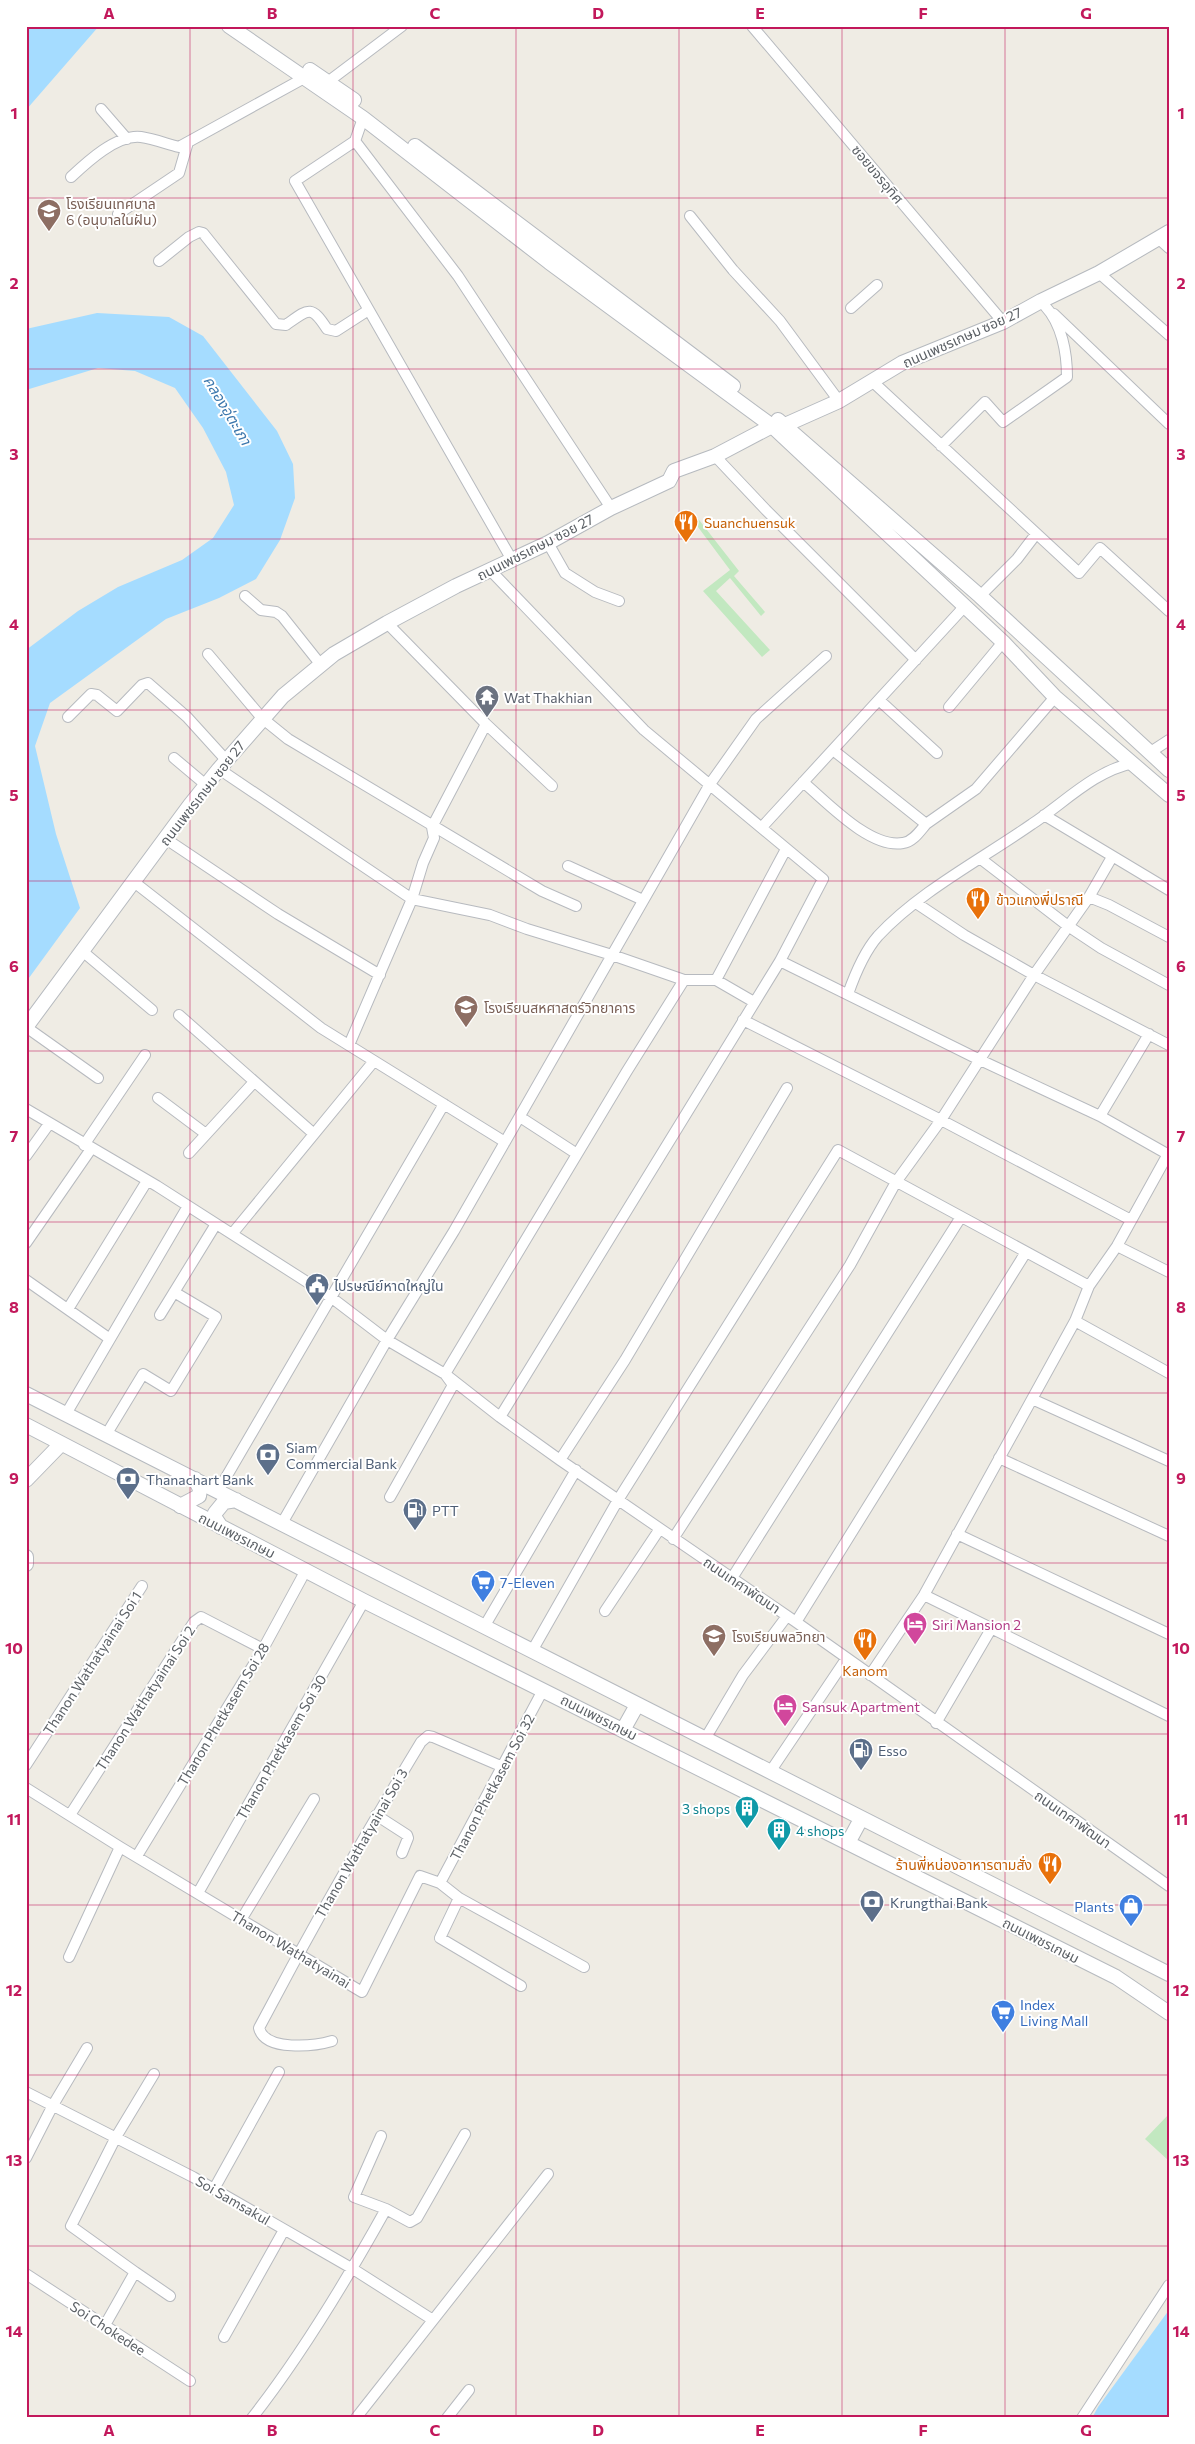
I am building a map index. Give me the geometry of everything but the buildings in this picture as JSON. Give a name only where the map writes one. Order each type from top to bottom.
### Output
[{"type":"main road","points":[[229,26],[306,77],[363,118],[405,144]]},
{"type":"main road","points":[[242,26],[328,81],[405,144],[778,426],[980,596],[1169,770]]},
{"type":"main road","name":"ถนนเพชรเกษม ซอย 27","points":[[26,1027],[81,950],[206,785],[283,696],[334,654],[387,622],[456,586],[548,543],[611,508],[669,481],[674,471],[715,456],[778,426],[839,401],[902,363],[1003,322],[1043,303],[1100,273],[1163,235]]},
{"type":"main road","points":[[778,426],[1002,642],[1055,698],[1169,795]]},
{"type":"main road","name":"ถนนเพชรเกษม","points":[[26,1394],[704,1740],[1169,1974]]},
{"type":"main road","name":"ถนนเพชรเกษม","points":[[26,1425],[364,1601],[1116,1977],[1169,2013]]},
{"type":"main road","points":[[26,1480],[61,1444]]},
{"type":"main road","points":[[180,1506],[199,1496],[200,1489],[194,1479]]},
{"type":"main road","points":[[221,1527],[215,1518],[215,1513],[224,1502],[236,1500]]},
{"type":"main road","points":[[26,1557],[26,1564]]},
{"type":"main road","points":[[623,1730],[637,1705]]},
{"type":"main road","points":[[848,1843],[861,1819]]},
{"type":"street","points":[[328,81],[402,26]]},
{"type":"street","name":"ซอยขจรอุทิศ","points":[[752,26],[1003,322]]},
{"type":"street","points":[[70,177],[97,153],[127,139],[139,137],[179,147],[306,77]]},
{"type":"street","points":[[101,109],[127,139]]},
{"type":"street","points":[[363,118],[355,141],[294,181],[367,311],[512,560]]},
{"type":"street","points":[[355,141],[458,276],[611,508]]},
{"type":"street","points":[[118,214],[179,174],[188,142]]},
{"type":"street","points":[[690,216],[732,270],[780,321],[839,401]]},
{"type":"street","points":[[159,261],[189,237],[199,232],[203,233],[223,256],[276,324],[286,325],[310,310],[318,314],[327,329],[336,331],[367,311]]},
{"type":"street","points":[[1163,235],[1169,248]]},
{"type":"street","points":[[1100,273],[1169,335]]},
{"type":"street","points":[[851,308],[876,284]]},
{"type":"street","points":[[1043,303],[1169,424]]},
{"type":"street","points":[[941,446],[985,402],[1003,422],[1068,377],[1067,351],[1050,311],[1043,303]]},
{"type":"street","points":[[873,382],[1079,574],[1100,548],[1169,611]]},
{"type":"street","points":[[715,456],[766,510],[916,660]]},
{"type":"street","points":[[980,596],[1017,559],[1036,534]]},
{"type":"street","points":[[548,543],[565,573],[595,592],[619,601]]},
{"type":"street","points":[[491,571],[644,730],[823,879],[780,961],[500,1417]]},
{"type":"street","points":[[245,596],[261,610],[276,612],[282,616],[322,665]]},
{"type":"street","points":[[762,827],[964,607]]},
{"type":"street","points":[[387,622],[486,724],[552,786]]},
{"type":"street","points":[[949,707],[1002,642]]},
{"type":"street","points":[[208,654],[262,718],[288,739],[542,892],[576,906]]},
{"type":"street","points":[[281,1525],[387,1340],[454,1231],[520,1117],[710,784],[756,719],[826,656]]},
{"type":"street","points":[[68,718],[91,694],[97,695],[117,711],[142,685],[148,682],[187,717],[223,765],[412,899],[490,915],[527,929],[612,954],[684,980],[716,980],[754,1002]]},
{"type":"street","points":[[803,782],[870,838],[903,843],[914,838],[926,824],[976,789],[1055,698]]},
{"type":"street","points":[[879,700],[937,754]]},
{"type":"street","points":[[350,1045],[412,899],[423,863],[434,838],[432,827],[486,724]]},
{"type":"street","points":[[1149,753],[1169,740]]},
{"type":"street","points":[[833,750],[926,824]]},
{"type":"street","points":[[174,758],[206,785]]},
{"type":"street","points":[[848,994],[859,967],[877,937],[916,903],[1115,767],[1133,764]]},
{"type":"street","points":[[1044,815],[1169,890]]},
{"type":"street","points":[[166,839],[278,914],[380,975]]},
{"type":"street","points":[[716,980],[786,848]]},
{"type":"street","points":[[673,1539],[850,1265],[896,1182],[940,1120],[1034,975],[1089,897],[1112,857]]},
{"type":"street","points":[[981,859],[1068,926],[1101,948],[1169,985]]},
{"type":"street","points":[[568,866],[643,900]]},
{"type":"street","points":[[134,882],[321,1028],[505,1142]]},
{"type":"street","points":[[1089,897],[1110,905],[1169,937]]},
{"type":"street","points":[[916,903],[964,935],[1034,975],[1169,1045]]},
{"type":"street","points":[[81,950],[152,1010]]},
{"type":"street","points":[[780,961],[978,1059],[1100,1116],[1168,1155],[1117,1246],[1089,1286],[1075,1321],[924,1594],[870,1675]]},
{"type":"street","points":[[390,1497],[453,1385],[445,1374],[684,980]]},
{"type":"street","points":[[179,1015],[314,1134]]},
{"type":"street","points":[[743,1020],[1131,1220]]},
{"type":"street","points":[[26,1027],[98,1078]]},
{"type":"street","points":[[1100,1116],[1149,1034]]},
{"type":"street","points":[[26,1242],[88,1147],[144,1055]]},
{"type":"street","points":[[232,1234],[374,1061]]},
{"type":"street","points":[[189,1153],[254,1082]]},
{"type":"street","points":[[560,1460],[625,1360],[787,1088]]},
{"type":"street","points":[[158,1098],[206,1134]]},
{"type":"street","points":[[218,1491],[444,1104]]},
{"type":"street","name":"ถนนเทศาพัฒนา","points":[[26,1109],[188,1206],[332,1298],[387,1340],[445,1374],[560,1460],[659,1530],[796,1622],[936,1723],[1169,1886]]},
{"type":"street","points":[[520,1117],[577,1154]]},
{"type":"street","points":[[26,1156],[49,1124]]},
{"type":"street","points":[[532,1651],[618,1500],[838,1150],[1089,1286]]},
{"type":"street","points":[[68,1309],[147,1181]]},
{"type":"street","points":[[66,1414],[188,1206]]},
{"type":"street","points":[[732,1578],[961,1217]]},
{"type":"street","points":[[160,1315],[216,1224]]},
{"type":"street","points":[[1117,1246],[1169,1272]]},
{"type":"street","points":[[796,1622],[1026,1252]]},
{"type":"street","points":[[26,1280],[110,1339]]},
{"type":"street","points":[[106,1435],[143,1374],[171,1391],[216,1317],[174,1292]]},
{"type":"street","points":[[1075,1321],[1169,1374]]},
{"type":"street","points":[[1032,1398],[1169,1461]]},
{"type":"street","points":[[999,1458],[1169,1536]]},
{"type":"street","points":[[484,1627],[576,1470]]},
{"type":"street","points":[[605,1611],[659,1530]]},
{"type":"street","points":[[957,1534],[1169,1634]]},
{"type":"street","name":"Thanon Phetkasem Soi 28","points":[[137,1856],[262,1649],[306,1570]]},
{"type":"street","name":"Thanon Wathatyainai Soi 1","points":[[26,1765],[142,1586]]},
{"type":"street","points":[[924,1594],[1169,1716]]},
{"type":"street","name":"Thanon Phetkasem Soi 30","points":[[198,1893],[364,1601]]},
{"type":"street","points":[[704,1740],[743,1675],[787,1616]]},
{"type":"street","name":"Thanon Wathatyainai Soi 2","points":[[70,1814],[194,1622],[201,1617],[262,1649]]},
{"type":"street","points":[[936,1723],[991,1629]]},
{"type":"street","points":[[770,1772],[846,1659]]},
{"type":"street","name":"Thanon Phetkasem Soi 32","points":[[440,1883],[543,1690]]},
{"type":"street","name":"Thanon Wathatyainai Soi 3","points":[[332,2041],[315,2046],[289,2046],[268,2038],[259,2030],[298,1954],[376,1815],[421,1742],[428,1736],[503,1767]]},
{"type":"street","name":"Thanon Wathatyainai","points":[[26,1788],[120,1847],[362,1992],[420,1876],[440,1883]]},
{"type":"street","points":[[241,1920],[314,1798]]},
{"type":"street","points":[[376,1815],[407,1835],[408,1838],[402,1853]]},
{"type":"street","points":[[69,1957],[120,1847]]},
{"type":"street","points":[[440,1883],[458,1898],[584,1967]]},
{"type":"street","points":[[458,1898],[440,1938],[521,1986]]},
{"type":"street","points":[[26,2158],[53,2106],[87,2048]]},
{"type":"street","points":[[214,2189],[279,2072]]},
{"type":"street","points":[[154,2074],[116,2137],[71,2226],[170,2296]]},
{"type":"street","name":"Soi Samsakul","points":[[26,2092],[214,2189],[352,2269],[433,2320]]},
{"type":"street","points":[[381,2136],[354,2197],[386,2209],[410,2222],[417,2218],[466,2134]]},
{"type":"street","points":[[356,2418],[548,2174]]},
{"type":"street","points":[[252,2418],[273,2391],[352,2269],[386,2209]]},
{"type":"street","points":[[224,2337],[284,2230]]},
{"type":"street","points":[[105,2325],[136,2272]]},
{"type":"street","name":"Soi Chokedee","points":[[26,2274],[190,2381]]},
{"type":"street","points":[[1082,2418],[1169,2285]]},
{"type":"street","points":[[447,2418],[468,2390]]},
{"type":"green space","points":[[696,516],[739,571],[734,576],[765,612],[761,616],[730,578],[716,591],[770,650],[762,657],[703,591],[730,570],[692,519]]},
{"type":"green space","points":[[1169,2114],[1169,2161],[1145,2139]]},
{"type":"water","points":[[29,26],[99,26],[26,110],[26,29]]},
{"type":"water","name":"คลองอุ่ตะเภา","points":[[97,313],[169,317],[203,336],[277,431],[293,464],[295,498],[280,540],[256,579],[219,598],[166,619],[50,703],[35,746],[56,834],[80,908],[26,982],[26,650],[78,611],[118,587],[182,560],[213,538],[234,505],[226,472],[203,428],[175,388],[135,371],[98,368],[26,390],[26,329]]},
{"type":"water","points":[[1169,2310],[1169,2418],[1092,2418],[1098,2407]]},
{"type":"place","name":"โรงเรียนเทศบาล 6 (อนุบาลในฝัน)","points":[[49,232]]},
{"type":"place","name":"Suanchuensuk","points":[[686,543]]},
{"type":"place","name":"Wat Thakhian","points":[[487,718]]},
{"type":"place","name":"ข้าวแกงพี่ปราณี","points":[[978,920]]},
{"type":"place","name":"โรงเรียนสหศาสตร์วิทยาคาร","points":[[466,1028]]},
{"type":"place","name":"ไปรษณีย์หาดใหญ่ใน","points":[[317,1306]]},
{"type":"place","name":"Siam Commercial Bank","points":[[268,1476]]},
{"type":"place","name":"Thanachart Bank","points":[[128,1500]]},
{"type":"place","name":"PTT","points":[[415,1531]]},
{"type":"place","name":"7-Eleven","points":[[483,1603]]},
{"type":"place","name":"Siri Mansion 2","points":[[915,1645]]},
{"type":"place","name":"โรงเรียนพลวิทยา","points":[[714,1657]]},
{"type":"place","name":"Kanom","points":[[865,1661]]},
{"type":"place","name":"Sansuk Apartment","points":[[785,1727]]},
{"type":"place","name":"Esso","points":[[861,1771]]},
{"type":"place","name":"3 shops","points":[[747,1829]]},
{"type":"place","name":"4 shops","points":[[779,1851]]},
{"type":"place","name":"ร้านพี่หน่องอาหารตามสั่ง","points":[[1050,1885]]},
{"type":"place","name":"Krungthai Bank","points":[[872,1923]]},
{"type":"place","name":"Plants","points":[[1131,1927]]},
{"type":"place","name":"Index Living Mall","points":[[1003,2033]]}]
